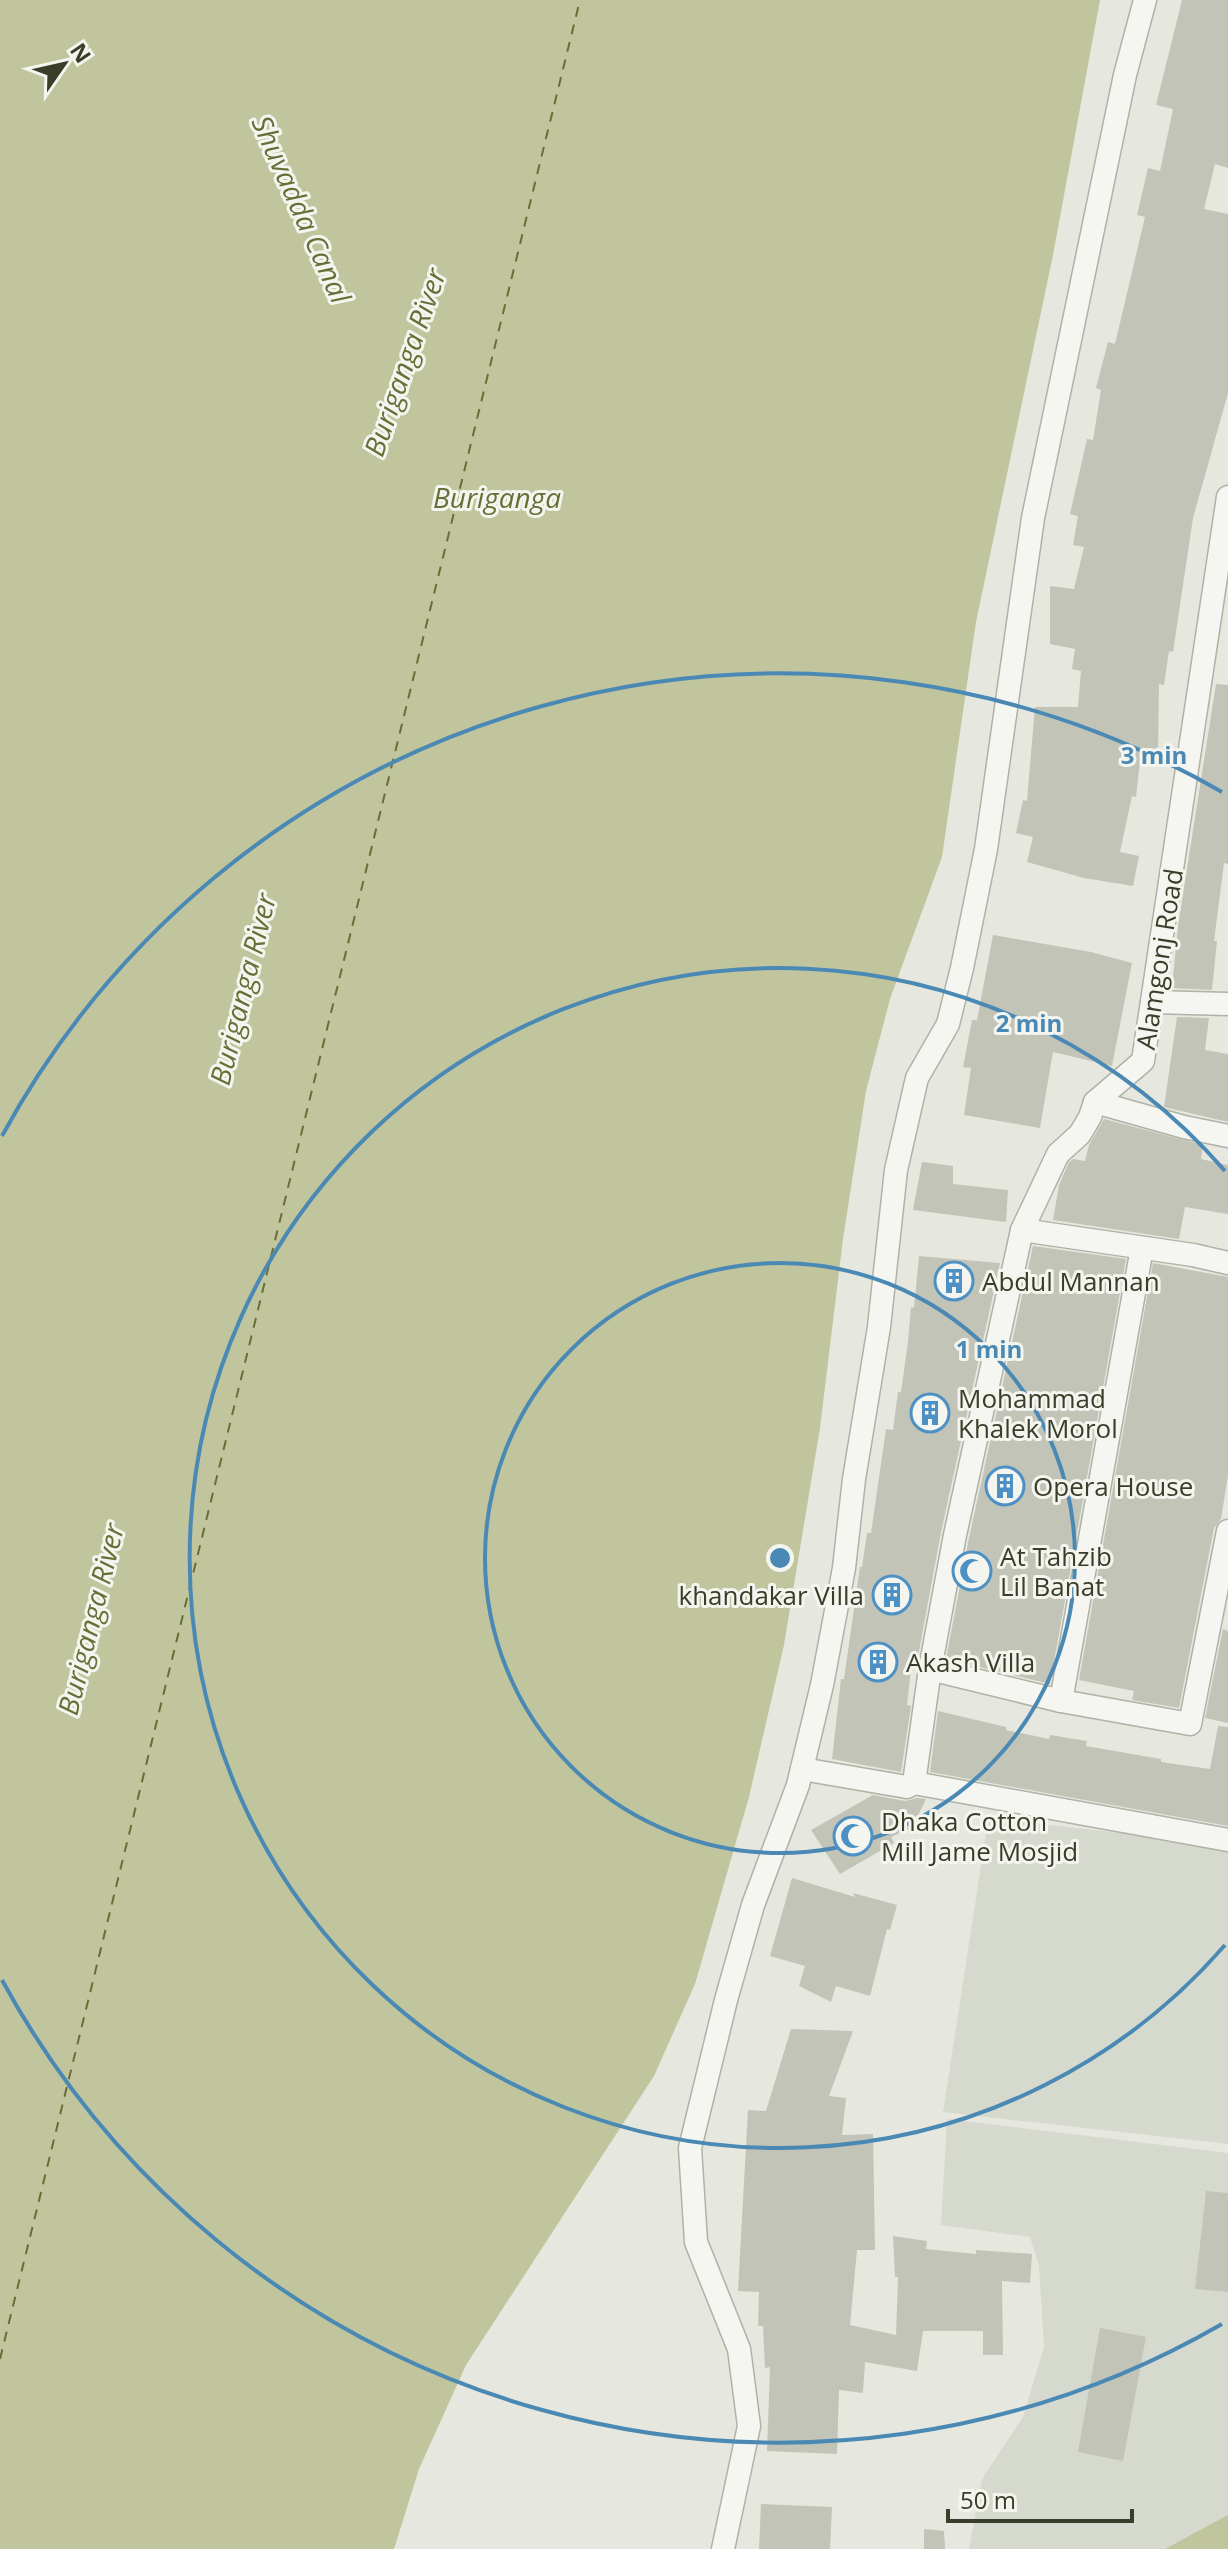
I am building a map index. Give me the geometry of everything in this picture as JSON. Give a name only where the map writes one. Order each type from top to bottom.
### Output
[{"type":"street","points":[[723,2549],[749,2426],[739,2349],[696,2242],[690,2148],[749,1919],[798,1785],[822,1685],[844,1568],[854,1479],[879,1327],[896,1170],[917,1078],[948,1024],[962,968],[986,849],[1033,518],[1125,75],[1145,0]]},
{"type":"street","name":"Alamgonj Road","points":[[914,1783],[930,1669],[955,1535],[1022,1230],[1058,1154],[1080,1134],[1095,1102],[1143,1061],[1228,497]]},
{"type":"street","points":[[1152,1002],[1228,1004]]},
{"type":"street","points":[[1095,1102],[1228,1136]]},
{"type":"street","points":[[1022,1230],[1228,1263]]},
{"type":"street","points":[[1061,1701],[1142,1248]]},
{"type":"street","points":[[930,1669],[1061,1701],[1190,1724],[1228,1531]]},
{"type":"street","points":[[802,1769],[907,1787],[914,1783],[1228,1840]]},
{"type":"shaded area","points":[[988,1820],[1228,1845],[1228,2144],[943,2112]]},
{"type":"shaded area","points":[[947,2119],[1228,2153],[1228,2549],[969,2549],[982,2479],[1023,2417],[1044,2347],[1039,2266],[1030,2237],[941,2225]]},
{"type":"water","name":"Buriganga","points":[[0,0],[1100,0],[1053,255],[976,622],[942,857],[890,999],[866,1091],[843,1239],[820,1428],[784,1645],[749,1797],[695,1984],[654,2076],[466,2365],[419,2469],[394,2549],[0,2549]]},
{"type":"water","points":[[1228,2515],[1228,2549],[1165,2549]]},
{"type":"building","points":[[1182,0],[1228,0],[1228,168],[1215,164],[1204,209],[1228,214],[1228,393],[1193,518],[1173,652],[1169,651],[1164,685],[1159,684],[1158,753],[1141,752],[1136,797],[1132,796],[1120,852],[1139,856],[1133,886],[1084,878],[1027,862],[1033,837],[1016,833],[1023,800],[1027,801],[1035,707],[1078,707],[1081,671],[1072,669],[1075,649],[1050,644],[1050,586],[1074,589],[1084,547],[1073,545],[1078,516],[1070,514],[1087,439],[1093,440],[1101,390],[1096,388],[1108,342],[1115,344],[1145,217],[1137,215],[1148,168],[1160,171],[1173,109],[1156,105]]},
{"type":"building","points":[[1216,684],[1228,685],[1228,864],[1224,863],[1214,941],[1217,941],[1212,990],[1172,988],[1178,926]]},
{"type":"building","points":[[993,935],[1091,952],[1132,963],[1112,1066],[1053,1052],[1040,1128],[964,1115],[971,1068],[963,1067],[972,1020],[977,1020]]},
{"type":"building","points":[[1177,1017],[1209,1018],[1205,1050],[1228,1054],[1228,1122],[1164,1107]]},
{"type":"building","points":[[1104,1119],[1203,1145],[1201,1159],[1228,1165],[1228,1214],[1185,1207],[1179,1239],[1053,1220],[1059,1185],[1069,1162],[1073,1159],[1085,1161],[1089,1145]]},
{"type":"building","points":[[922,1162],[953,1166],[953,1184],[1008,1190],[1006,1222],[913,1210]]},
{"type":"building","points":[[1033,1246],[1126,1259],[1050,1684],[946,1659],[969,1538]]},
{"type":"building","points":[[919,1256],[1000,1263],[941,1532],[917,1662],[912,1660],[907,1705],[911,1706],[901,1772],[832,1759],[841,1679],[844,1679],[860,1567],[867,1533],[871,1533],[886,1429],[893,1430],[898,1392],[901,1392]]},
{"type":"building","points":[[1153,1263],[1228,1277],[1228,1475],[1221,1519],[1214,1528],[1179,1708],[1132,1700],[1134,1691],[1079,1680]]},
{"type":"building","points":[[1223,1629],[1228,1631],[1228,1723],[1205,1718]]},
{"type":"building","points":[[938,1711],[1006,1727],[1006,1730],[1049,1739],[1050,1735],[1087,1741],[1086,1746],[1210,1769],[1218,1726],[1228,1727],[1228,1826],[930,1772]]},
{"type":"building","name":"Dhaka Cotton Mill Jame Mosjid","points":[[873,1795],[905,1801],[926,1799],[912,1828],[891,1837],[894,1843],[840,1874],[811,1830]]},
{"type":"building","points":[[792,1878],[855,1897],[853,1893],[897,1905],[890,1930],[887,1929],[870,1996],[836,1986],[831,2002],[799,1986],[805,1966],[770,1956]]},
{"type":"building","points":[[791,2029],[853,2031],[829,2096],[846,2098],[842,2135],[873,2134],[875,2250],[857,2250],[850,2325],[896,2335],[898,2277],[895,2277],[893,2236],[927,2241],[926,2249],[976,2254],[976,2250],[1032,2254],[1030,2283],[1002,2281],[1003,2355],[983,2355],[983,2331],[923,2331],[917,2371],[865,2362],[863,2393],[839,2390],[837,2454],[767,2451],[770,2367],[765,2368],[763,2326],[758,2326],[759,2292],[738,2291],[748,2110],[766,2111]]},
{"type":"building","points":[[1206,2191],[1228,2193],[1228,2292],[1195,2289]]},
{"type":"building","points":[[1100,2328],[1146,2337],[1123,2461],[1078,2452]]},
{"type":"building","points":[[761,2504],[832,2507],[830,2549],[759,2549]]},
{"type":"building","points":[[924,2529],[944,2531],[945,2549],[924,2549]]},
{"type":"ferry route","points":[[0,2359],[580,0]]},
{"type":"place","name":"Abdul Mannan","points":[[954,1281]]},
{"type":"place","name":"Mohammad Khalek Morol","points":[[930,1413]]},
{"type":"place","name":"Opera House","points":[[1005,1486]]},
{"type":"place","name":"At Tahzib Lil Banat","points":[[972,1571]]},
{"type":"place","name":"khandakar Villa","points":[[892,1595]]},
{"type":"place","name":"Akash Villa","points":[[878,1662]]},
{"type":"place","name":"Dhaka Cotton Mill Jame Mosjid","points":[[853,1836]]},
{"type":"water label","name":"Shuvadda Canal","points":[[302,209]]},
{"type":"water label","name":"Buriganga River","points":[[404,362]]},
{"type":"water label","name":"Buriganga River","points":[[242,989]]},
{"type":"water label","name":"Buriganga River","points":[[90,1619]]}]
